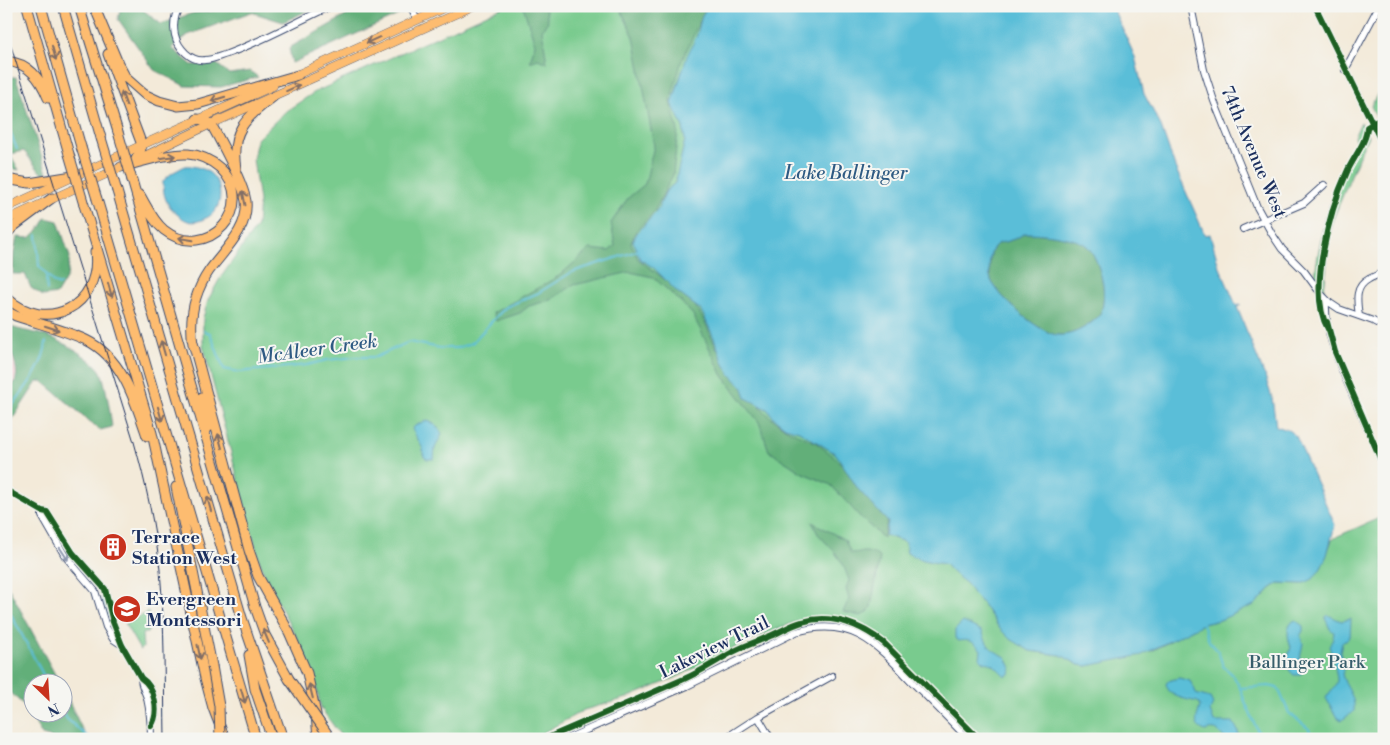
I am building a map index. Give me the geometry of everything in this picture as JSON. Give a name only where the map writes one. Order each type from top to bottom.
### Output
[{"type":"highway","points":[[27,6],[66,145],[152,433],[205,678],[213,708],[225,739]]},
{"type":"highway","points":[[41,6],[256,739]]},
{"type":"highway","points":[[63,6],[242,618],[283,739]]},
{"type":"highway","points":[[79,6],[118,132],[255,607],[266,635],[289,679],[331,739]]},
{"type":"highway","points":[[94,6],[126,78],[144,94],[159,101],[178,106],[198,104],[298,74]]},
{"type":"highway","points":[[94,6],[93,12],[142,144],[135,161]]},
{"type":"highway","points":[[6,61],[25,66],[39,79],[66,145]]},
{"type":"highway","points":[[239,182],[234,149],[239,131],[254,113],[273,97]]},
{"type":"highway","points":[[198,120],[205,120],[211,124],[239,182],[246,203],[244,220],[232,241],[200,286],[192,314],[192,339],[214,468]]},
{"type":"highway","points":[[120,168],[188,154],[201,157],[217,166],[228,177],[234,193],[233,209],[226,224],[212,236],[195,240],[179,238],[164,230],[155,220],[132,180]]},
{"type":"highway","points":[[6,179],[29,184],[73,176]]},
{"type":"highway","points":[[6,235],[13,227],[52,198]]},
{"type":"highway","points":[[6,296],[14,304],[32,313],[52,314],[69,309],[82,299],[93,280],[96,268],[91,227]]},
{"type":"highway","points":[[6,311],[87,341],[101,350],[115,363],[140,416],[169,515]]},
{"type":"highway","points":[[192,339],[249,550],[258,576],[300,653],[312,693],[318,739]]},
{"type":"highway","points":[[165,431],[212,666],[219,706],[220,739]]},
{"type":"highway","points":[[242,618],[255,689],[272,739]]},
{"type":"main road","points":[[6,208],[142,144],[448,6]]},
{"type":"main road","points":[[6,220],[211,124],[473,6]]},
{"type":"main road","points":[[417,20],[425,23],[430,20],[447,18]]},
{"type":"main road","points":[[408,36],[416,25],[417,20]]},
{"type":"street","points":[[180,6],[177,11],[174,28],[176,39],[180,48],[187,54],[204,61],[241,49],[316,9],[331,6]]},
{"type":"street","points":[[410,6],[417,20]]},
{"type":"street","name":"74th Avenue West","points":[[1192,6],[1204,70],[1214,101],[1257,207],[1282,249],[1304,271],[1326,300]]},
{"type":"street","points":[[1315,6],[1384,147]]},
{"type":"street","points":[[1345,70],[1379,6]]},
{"type":"street","points":[[1243,229],[1304,203],[1324,185]]},
{"type":"street","points":[[1358,316],[1357,294],[1359,288],[1367,280],[1384,271]]},
{"type":"street","points":[[1326,300],[1339,309],[1384,327]]},
{"type":"street","points":[[1326,300],[1328,329],[1335,352],[1384,467]]},
{"type":"street","points":[[6,490],[47,512],[73,553],[105,589],[113,622],[122,645],[154,698],[155,720],[151,726],[151,739]]},
{"type":"street","points":[[42,511],[42,516],[65,556],[95,591],[106,627],[113,639],[122,645]]},
{"type":"street","points":[[566,739],[687,686],[796,632],[810,628],[826,627],[855,633],[877,646],[968,739]]},
{"type":"street","points":[[724,739],[758,717],[832,676]]},
{"type":"street","points":[[758,717],[771,739]]},
{"type":"shaded area","points":[[6,346],[9,349],[17,372],[13,385],[6,390]]},
{"type":"green space","points":[[121,6],[144,6],[142,9],[161,24],[193,13],[213,11],[219,6],[307,6],[309,10],[283,22],[251,12],[188,35],[172,48],[192,65],[217,64],[229,74],[250,71],[258,77],[221,87],[185,86],[154,70],[118,19]]},
{"type":"green space","points":[[363,6],[398,6],[409,10],[292,63],[289,48]]},
{"type":"green space","name":"Ballinger Park","points":[[505,6],[709,6],[703,16],[672,104],[683,127],[685,140],[675,183],[666,191],[657,211],[637,233],[640,259],[654,268],[677,292],[701,310],[724,364],[746,398],[767,409],[784,427],[799,431],[836,454],[858,489],[889,522],[885,535],[905,542],[907,553],[925,560],[945,564],[968,584],[1000,629],[1030,651],[1061,655],[1079,665],[1087,666],[1152,651],[1203,624],[1220,620],[1262,598],[1279,583],[1302,584],[1321,568],[1332,540],[1384,516],[1384,739],[976,739],[880,641],[864,630],[846,623],[853,620],[815,617],[793,623],[753,639],[675,678],[627,698],[584,710],[532,739],[343,739],[321,708],[316,686],[303,650],[268,583],[259,560],[203,345],[203,318],[208,300],[219,280],[257,226],[259,201],[253,159],[257,139],[286,111],[315,92]]},
{"type":"green space","points":[[523,6],[545,6],[548,21],[542,30],[547,63],[538,59],[530,62],[535,44]]},
{"type":"green space","points":[[619,6],[707,6],[682,60],[670,101],[678,130],[673,175],[654,212],[636,231],[631,243],[638,259],[691,299],[704,320],[716,347],[751,396],[769,416],[786,429],[815,442],[836,458],[867,497],[888,519],[883,538],[862,519],[831,485],[801,472],[769,451],[759,422],[723,376],[693,315],[653,277],[630,272],[574,285],[550,300],[529,306],[520,313],[496,321],[493,313],[559,276],[590,249],[609,251],[615,246],[611,223],[628,198],[645,184],[654,146],[634,37]]},
{"type":"green space","points":[[6,77],[16,77],[47,173],[41,173],[24,151],[10,154],[19,170],[6,167]]},
{"type":"green space","points":[[1384,82],[1384,122],[1381,127],[1371,106]]},
{"type":"green space","points":[[1361,122],[1368,137],[1331,224],[1324,290],[1315,277],[1325,217],[1339,184],[1338,182],[1357,144],[1354,137]]},
{"type":"green space","points":[[46,218],[58,221],[70,257],[67,277],[57,294],[43,296],[31,288],[25,274],[13,274],[17,237],[30,238],[41,227]]},
{"type":"green space","points":[[1024,233],[1066,237],[1082,243],[1090,250],[1101,275],[1103,299],[1100,314],[1085,327],[1064,335],[1049,333],[1020,313],[995,287],[990,273],[992,250],[998,244],[1015,239]]},
{"type":"green space","points":[[6,325],[55,339],[91,361],[100,370],[104,381],[112,427],[100,430],[42,381],[37,382],[6,429],[6,390],[15,381],[16,365],[6,346]]},
{"type":"green space","points":[[812,522],[845,540],[851,553],[870,553],[880,558],[871,607],[868,612],[861,616],[843,612],[849,599],[846,589],[849,580],[843,564],[818,534]]},
{"type":"green space","points":[[6,583],[54,672],[22,672],[22,703],[6,689]]},
{"type":"green space","points":[[148,612],[148,633],[142,635],[143,648],[140,650],[125,624]]},
{"type":"green space","points":[[72,708],[85,739],[56,739],[42,735],[34,722],[72,722]]},
{"type":"water","name":"Lake Ballinger","points":[[709,6],[1112,6],[1135,57],[1144,94],[1160,124],[1175,167],[1205,235],[1210,234],[1218,263],[1236,305],[1241,305],[1237,307],[1266,376],[1272,398],[1276,426],[1288,430],[1296,436],[1335,525],[1327,555],[1313,579],[1302,584],[1279,583],[1254,605],[1220,620],[1203,624],[1142,655],[1087,666],[1079,665],[1061,655],[1030,651],[1009,638],[1000,629],[967,584],[945,564],[925,560],[907,553],[905,542],[885,535],[888,522],[858,489],[836,454],[799,431],[785,427],[767,409],[746,398],[743,388],[730,374],[724,364],[701,310],[677,292],[654,268],[640,259],[633,241],[637,233],[657,211],[666,191],[675,183],[685,140],[683,127],[672,104],[687,56],[697,35],[702,15]],"holes":[[[1025,233],[1057,236],[1082,243],[1087,246],[1095,259],[1103,285],[1102,308],[1095,320],[1079,331],[1057,335],[1040,328],[1010,304],[991,280],[989,272],[991,254],[994,247]]]},
{"type":"water","points":[[185,166],[204,169],[213,176],[219,187],[220,199],[215,210],[206,218],[195,222],[185,220],[171,208],[164,191],[163,181],[172,173]]},
{"type":"water","points":[[426,421],[435,425],[442,434],[435,448],[434,459],[424,457],[422,447],[412,429]]},
{"type":"water","points":[[1328,615],[1341,621],[1351,619],[1350,637],[1342,643],[1340,651],[1344,669],[1343,679],[1352,696],[1354,711],[1342,720],[1337,718],[1326,698],[1337,681],[1329,646],[1334,632],[1330,629],[1325,618]]},
{"type":"water","points":[[1295,620],[1303,626],[1300,636],[1303,643],[1299,664],[1302,672],[1300,675],[1294,675],[1287,665],[1291,647],[1288,632],[1290,625]]},
{"type":"water","points":[[963,622],[982,631],[990,647],[1006,657],[1011,668],[1010,674],[1005,676],[993,664],[984,662],[980,658],[981,650],[974,643],[966,640],[959,641],[955,638],[955,630]]},
{"type":"water","points":[[1179,678],[1190,681],[1196,694],[1210,698],[1213,704],[1210,711],[1214,722],[1233,722],[1238,731],[1238,736],[1235,739],[1225,739],[1216,730],[1205,731],[1198,726],[1196,720],[1200,706],[1198,702],[1174,695],[1166,684],[1168,681]]},
{"type":"waterway","name":"McAleer Creek","points":[[6,123],[17,149]]},
{"type":"waterway","name":"McAleer Creek","points":[[37,235],[39,266],[54,283],[60,285]]},
{"type":"waterway","name":"McAleer Creek","points":[[204,331],[210,333],[224,369],[239,372],[307,365],[327,360],[376,357],[409,342],[440,348],[457,348],[472,343],[506,307],[538,293],[572,272],[637,251]]},
{"type":"waterway","points":[[46,277],[47,290]]},
{"type":"waterway","points":[[6,414],[36,371],[41,362],[46,342]]},
{"type":"waterway","points":[[58,535],[71,557],[91,578]]},
{"type":"waterway","points":[[102,598],[114,633]]},
{"type":"waterway","points":[[6,605],[42,672]]},
{"type":"waterway","points":[[1203,624],[1209,641],[1218,651],[1223,666],[1233,675],[1240,688],[1261,739]]},
{"type":"waterway","points":[[1240,688],[1269,686],[1278,688],[1289,713],[1309,729],[1312,739]]},
{"type":"waterway","points":[[70,722],[90,739]]},
{"type":"tram line","points":[[6,30],[134,442],[146,489],[156,537],[162,591],[165,739]]},
{"type":"cycle path","points":[[1315,6],[1384,147]]},
{"type":"cycle path","points":[[1328,329],[1322,313],[1320,294],[1320,273],[1328,228],[1340,188],[1362,144],[1367,127],[1384,117]]},
{"type":"cycle path","points":[[1327,322],[1335,352],[1384,467]]},
{"type":"cycle path","points":[[6,490],[47,512],[73,553],[105,589],[113,622],[122,645],[141,678],[150,687],[153,694],[155,714],[151,726]]},
{"type":"cycle path","name":"Lakeview Trail","points":[[545,739],[684,679],[736,651],[794,625],[824,619],[846,622],[866,631],[884,643],[979,739]]},
{"type":"place","name":"Terrace Station West","points":[[113,547]]},
{"type":"place","name":"Evergreen Montessori","points":[[127,609]]}]
